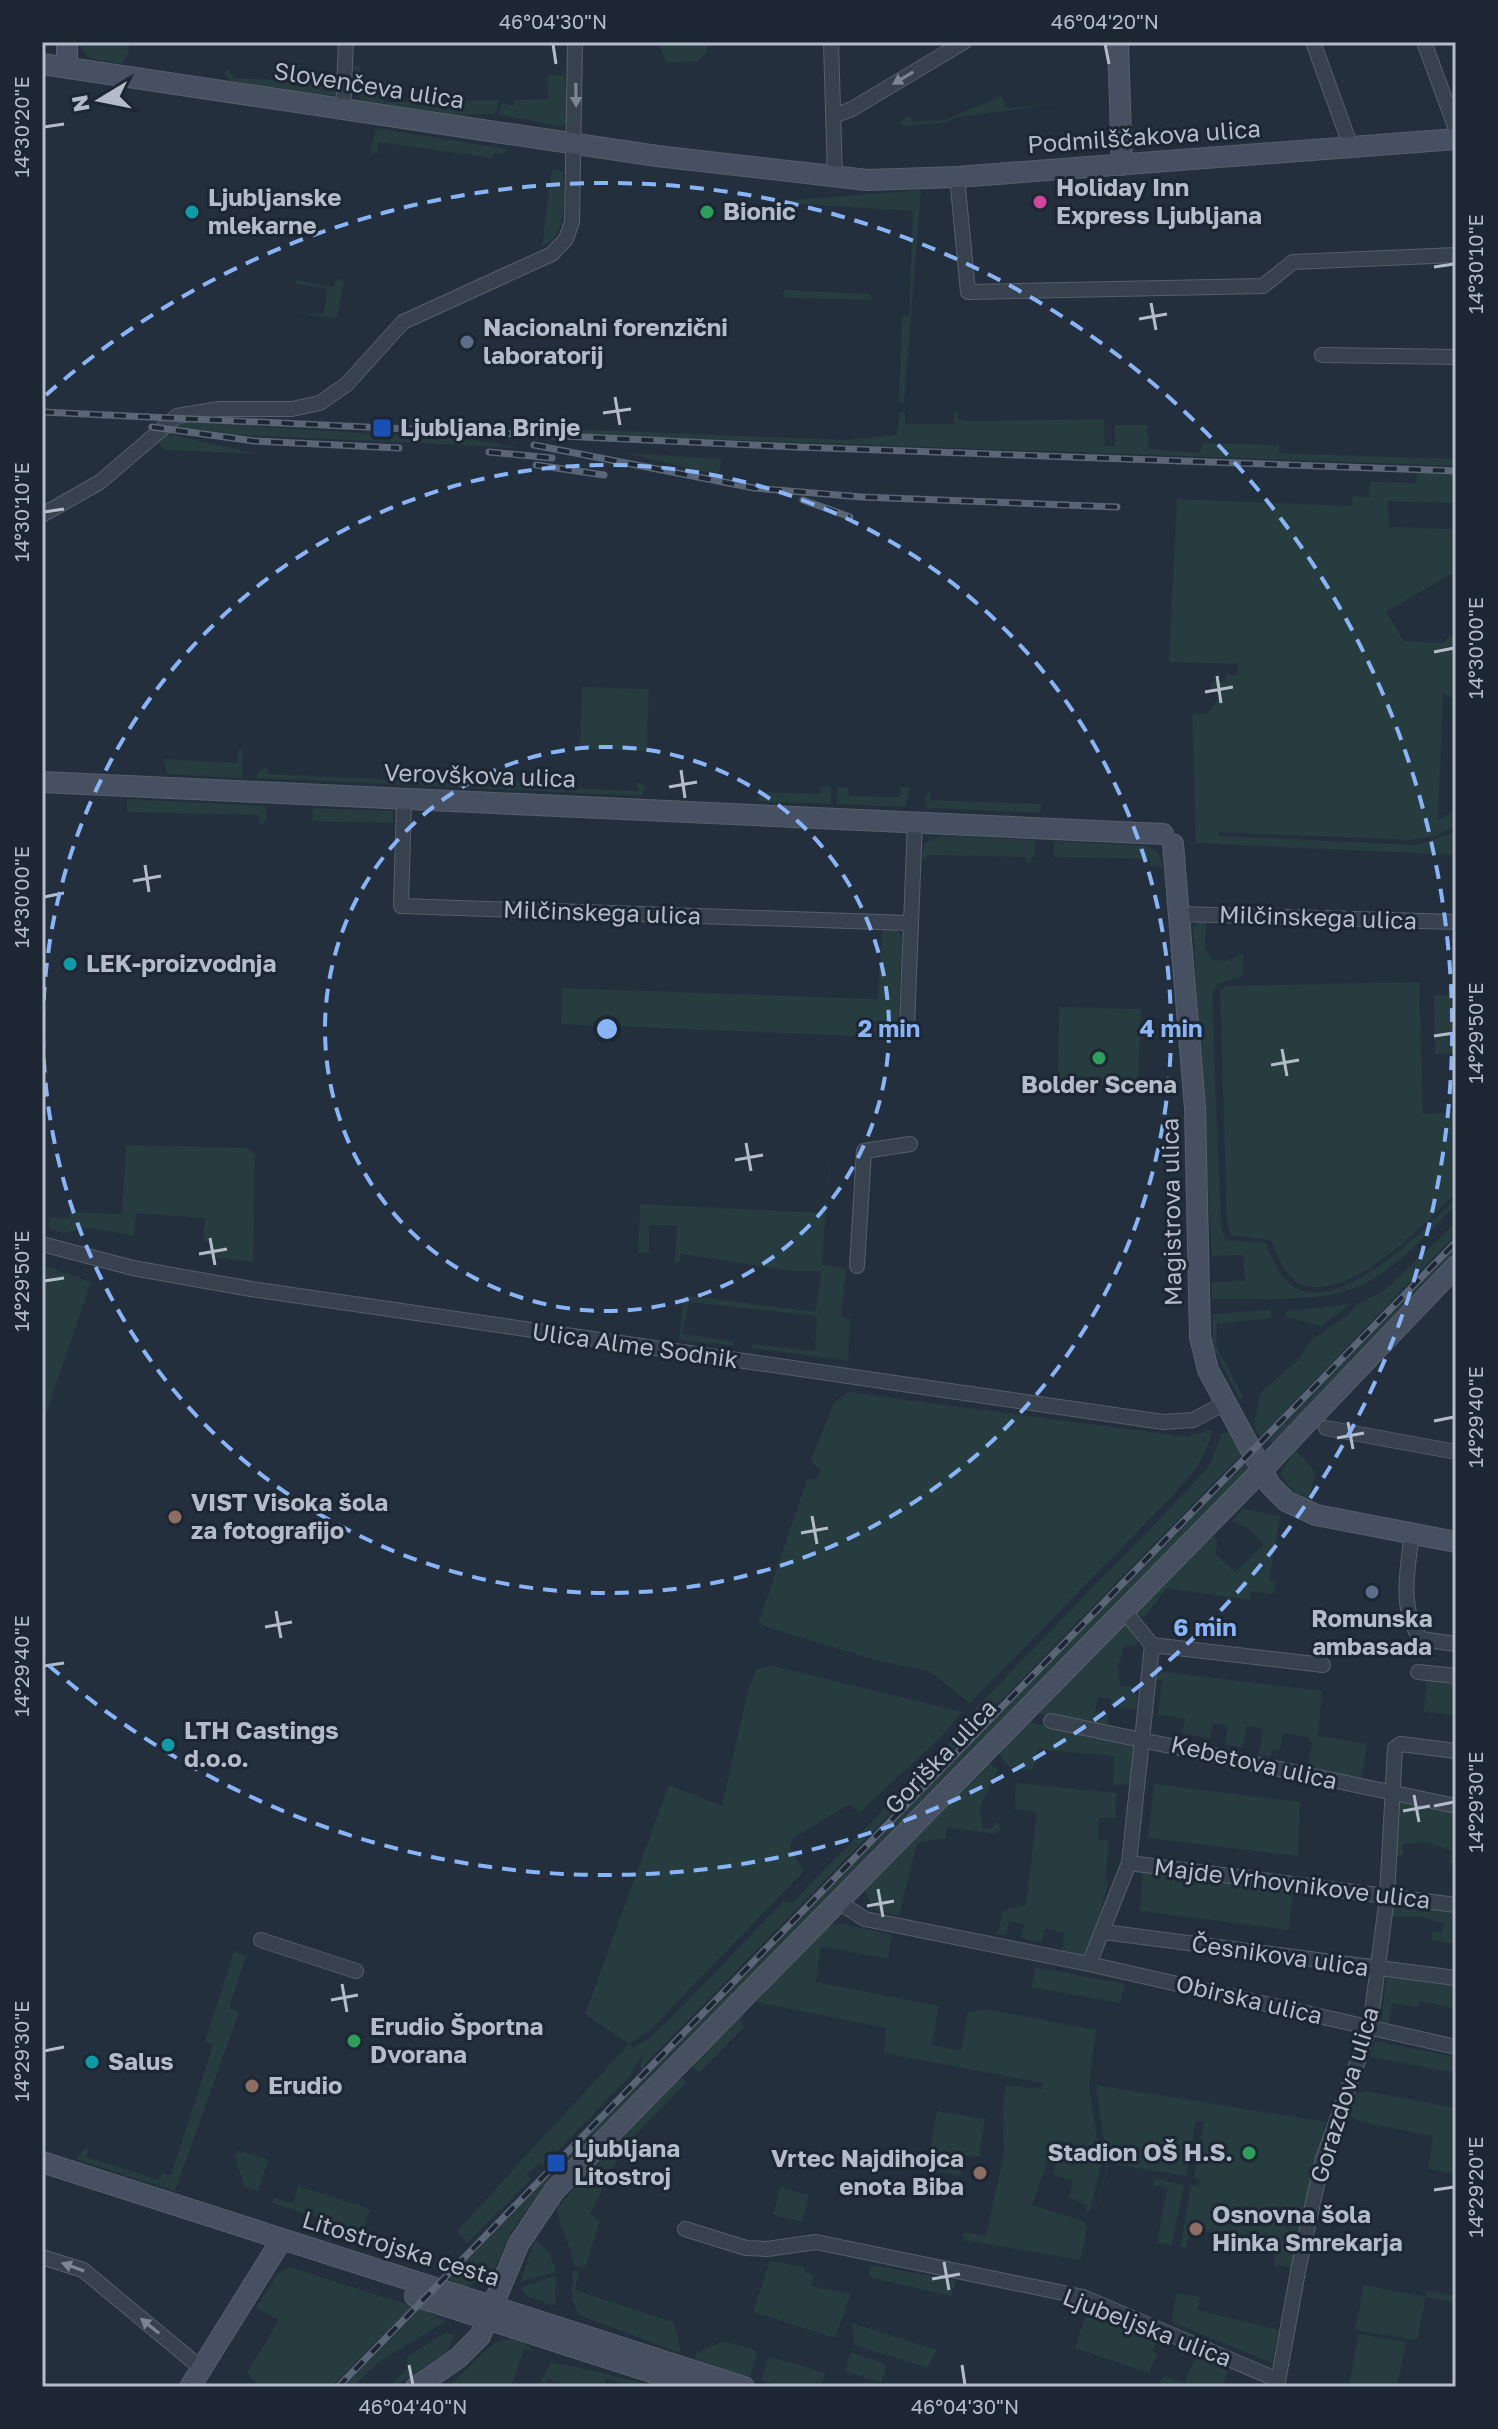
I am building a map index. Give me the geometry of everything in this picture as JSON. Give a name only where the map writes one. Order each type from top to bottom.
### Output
[{"type":"street","points":[[67,42],[67,67]]},
{"type":"street","points":[[343,109],[346,42]]},
{"type":"street","points":[[42,515],[100,482],[177,416],[219,409],[292,409],[320,403],[339,391],[403,322],[557,251],[569,235],[572,222],[575,42]]},
{"type":"street","points":[[831,42],[835,178]]},
{"type":"street","points":[[833,116],[852,109],[964,42]]},
{"type":"street","points":[[1118,42],[1122,165]]},
{"type":"street","points":[[1313,42],[1351,147]]},
{"type":"street","points":[[1424,42],[1456,129]]},
{"type":"street","name":"Slovenčeva ulica","points":[[42,64],[575,144],[835,178]]},
{"type":"street","name":"Podmilščakova ulica","points":[[835,178],[957,177],[1456,139]]},
{"type":"street","points":[[957,177],[968,292],[1263,286],[1293,262],[1456,255]]},
{"type":"street","points":[[1322,355],[1456,357]]},
{"type":"street","name":"Verovškova ulica","points":[[42,782],[915,821],[1168,839]]},
{"type":"street","name":"Milčinskega ulica","points":[[404,799],[401,906],[909,923]]},
{"type":"street","points":[[907,1026],[915,821]]},
{"type":"street","name":"Magistrova ulica","points":[[1168,839],[1180,914],[1198,1158],[1200,1337],[1208,1370],[1271,1487],[1303,1511],[1456,1542]]},
{"type":"street","name":"Milčinskega ulica","points":[[1180,914],[1456,922]]},
{"type":"street","points":[[857,1266],[864,1151],[910,1144]]},
{"type":"street","name":"Ulica Alme Sodnik","points":[[42,1244],[143,1270],[243,1288],[1163,1422],[1193,1420],[1227,1402]]},
{"type":"street","name":"Goriška ulica","points":[[416,2387],[465,2351],[492,2313],[519,2243],[555,2190],[1122,1608],[1262,1470],[1456,1266]]},
{"type":"street","points":[[1326,1428],[1456,1452]]},
{"type":"street","points":[[1412,1533],[1406,1582],[1412,1627],[1421,1639],[1456,1644]]},
{"type":"street","points":[[1122,1608],[1152,1645],[1323,1665]]},
{"type":"street","points":[[1089,1964],[1129,1863],[1152,1645]]},
{"type":"street","points":[[1418,1672],[1456,1676]]},
{"type":"street","name":"Kebetova ulica","points":[[1051,1721],[1456,1806]]},
{"type":"street","name":"Gorazdova ulica","points":[[1278,2384],[1322,2162],[1370,2027],[1387,1897],[1396,1745],[1456,1751]]},
{"type":"street","name":"Majde Vrhovnikove ulica","points":[[1129,1863],[1456,1905]]},
{"type":"street","name":"Obirska ulica","points":[[837,1901],[865,1919],[1089,1964],[1456,2047]]},
{"type":"street","name":"Česnikova ulica","points":[[1104,1932],[1456,1978]]},
{"type":"street","points":[[261,1940],[356,1971]]},
{"type":"street","name":"Litostrojska cesta","points":[[42,2162],[279,2245]]},
{"type":"street","name":"Litostrojska cesta","points":[[42,2174],[744,2387]]},
{"type":"street","name":"Ljubeljska ulica","points":[[685,2229],[746,2248],[767,2249],[816,2242],[1083,2297],[1278,2384]]},
{"type":"street","points":[[190,2387],[279,2245]]},
{"type":"street","points":[[42,2257],[83,2270],[201,2368]]},
{"type":"street","name":"Litostrojska cesta","points":[[492,2313],[698,2387]]},
{"type":"green space","points":[[659,42],[707,42],[707,52],[699,61],[666,63]]},
{"type":"green space","points":[[79,44],[129,45],[128,54],[122,64],[89,58]]},
{"type":"green space","points":[[353,65],[360,66],[361,82],[385,82],[384,102],[499,100],[496,114],[459,115],[361,100],[353,91]]},
{"type":"green space","points":[[564,66],[568,120],[564,127],[498,114],[502,103],[514,106],[514,100],[548,99],[547,75],[563,75]]},
{"type":"green space","points":[[227,69],[235,78],[314,82],[315,71],[332,72],[338,76],[338,89],[332,96],[231,81],[224,73]]},
{"type":"green space","points":[[1002,96],[1006,108],[1058,104],[957,117],[944,123],[902,126],[900,122],[908,115],[914,122],[945,120]]},
{"type":"green space","points":[[376,128],[506,149],[505,154],[494,153],[493,158],[379,142],[377,154],[370,153]]},
{"type":"green space","points":[[552,169],[563,172],[563,214],[557,233],[542,247]]},
{"type":"green space","points":[[921,190],[904,403],[899,403],[902,316],[909,316],[913,211],[768,202]]},
{"type":"green space","points":[[336,278],[344,282],[337,318],[294,313],[324,314],[327,288],[295,284],[296,280],[334,287]]},
{"type":"green space","points":[[785,290],[868,294],[873,300],[787,298],[782,294]]},
{"type":"green space","points":[[900,411],[905,414],[905,424],[954,424],[954,412],[957,412],[958,419],[968,421],[1104,419],[1105,446],[1115,446],[1115,425],[1147,425],[1149,449],[1200,453],[1203,443],[1279,445],[1279,453],[1456,459],[1456,466],[570,434],[570,429],[847,440],[897,435]]},
{"type":"green space","points":[[186,422],[478,440],[518,448],[225,434],[171,428]]},
{"type":"green space","points":[[165,433],[257,454],[165,450],[156,442]]},
{"type":"green space","points":[[626,453],[722,459],[718,475]]},
{"type":"green space","points":[[1417,473],[1456,475],[1456,503],[1388,501],[1389,527],[1456,529],[1456,571],[1386,612],[1404,641],[1443,643],[1456,630],[1456,700],[1443,693],[1438,820],[1456,810],[1456,826],[1434,836],[1411,840],[1219,832],[1218,836],[1417,845],[1456,832],[1456,855],[1196,843],[1192,714],[1207,714],[1222,692],[1210,689],[1212,681],[1225,682],[1226,675],[1238,675],[1238,664],[1169,662],[1177,499],[1352,506],[1353,496],[1369,497],[1370,482],[1416,483]]},
{"type":"green space","points":[[582,687],[649,689],[647,751],[580,749]]},
{"type":"green space","points":[[238,750],[243,750],[242,778],[167,774],[164,759],[237,763]]},
{"type":"green space","points":[[267,767],[268,774],[467,783],[476,774],[473,787],[500,786],[499,777],[525,781],[529,786],[639,791],[636,783],[647,786],[641,796],[257,778],[258,772]]},
{"type":"green space","points":[[821,787],[831,787],[831,804],[759,801],[759,792],[820,794]]},
{"type":"green space","points":[[837,787],[848,788],[849,796],[899,797],[901,787],[910,788],[905,807],[837,804]]},
{"type":"green space","points":[[930,791],[931,800],[1042,804],[1040,813],[927,808],[924,797]]},
{"type":"green space","points":[[127,799],[265,806],[268,819],[260,825],[259,815],[127,812]]},
{"type":"green space","points":[[313,808],[393,811],[394,823],[312,821]]},
{"type":"green space","points":[[942,836],[1035,840],[1035,855],[1028,863],[1026,857],[927,855],[926,859],[921,859],[925,843]]},
{"type":"green space","points":[[1054,841],[1147,846],[1159,854],[1163,867],[1150,866],[1150,859],[1054,857]]},
{"type":"green space","points":[[1199,922],[1206,922],[1205,948],[1213,960],[1225,961],[1243,954],[1243,976],[1217,984],[1212,994],[1221,1226],[1225,1240],[1266,1243],[1281,1274],[1296,1288],[1315,1293],[1337,1289],[1382,1264],[1456,1198],[1456,1204],[1400,1260],[1350,1290],[1302,1298],[1212,1299],[1212,1283],[1245,1280],[1243,1255],[1212,1256],[1193,927]]},
{"type":"green space","points":[[882,929],[897,930],[902,937],[898,1025],[878,1037],[561,1024],[562,988],[878,999]]},
{"type":"green space","points":[[1419,982],[1423,1114],[1454,1112],[1456,1106],[1456,1193],[1407,1240],[1364,1271],[1342,1282],[1321,1287],[1302,1285],[1287,1272],[1271,1240],[1231,1235],[1227,1223],[1220,990],[1227,986]]},
{"type":"green space","points":[[1434,995],[1456,995],[1456,1053],[1435,1054]]},
{"type":"green space","name":"Bolder Scena","points":[[1059,1007],[1141,1009],[1138,1085],[1058,1083]]},
{"type":"green space","points":[[126,1145],[248,1148],[255,1154],[253,1262],[209,1257],[211,1244],[203,1240],[205,1218],[136,1213],[134,1236],[92,1228],[64,1233],[49,1228],[49,1217],[69,1218],[70,1212],[122,1214]]},
{"type":"green space","points":[[830,1154],[822,1264],[846,1269],[841,1317],[850,1319],[848,1361],[751,1348],[754,1344],[815,1351],[817,1316],[689,1302],[682,1334],[732,1341],[735,1346],[679,1340],[684,1295],[816,1312],[821,1271],[792,1271],[681,1254],[679,1263],[675,1262],[677,1226],[649,1225],[649,1253],[638,1253],[640,1204],[824,1213]]},
{"type":"green space","points":[[1456,1222],[1456,1234],[1260,1437],[1254,1425],[1261,1392],[1300,1358],[1311,1340],[1349,1314],[1357,1304],[1384,1291]]},
{"type":"green space","points":[[1456,1247],[1456,1258],[1276,1443],[1268,1441]]},
{"type":"green space","points":[[42,1265],[91,1282],[42,1426]]},
{"type":"green space","points":[[1351,1304],[1321,1326],[1286,1317],[1286,1311]]},
{"type":"green space","points":[[1271,1310],[1271,1318],[1217,1324],[1216,1345],[1243,1397],[1240,1399],[1212,1346],[1213,1314]]},
{"type":"green space","points":[[848,1392],[1188,1437],[1212,1429],[1203,1456],[1175,1493],[970,1703],[929,1671],[874,1660],[758,1624],[807,1480],[818,1478],[820,1470],[811,1460],[834,1403]]},
{"type":"green space","points":[[1228,1431],[1235,1433],[1245,1451],[645,2064],[644,2071],[640,2067],[643,2054],[629,2077],[544,2165],[540,2162],[527,2175],[531,2179],[467,2243],[457,2231],[629,2044],[585,2014],[669,1785],[722,1806],[748,1690],[757,1669],[770,1665],[962,1712],[942,1736],[859,1813],[850,1804],[793,1838],[790,1848],[804,1871],[648,2032],[630,2043],[632,2048],[650,2038],[670,2019],[784,1901],[792,1903],[958,1733],[977,1707],[1209,1466],[1222,1434]]},
{"type":"green space","points":[[1296,1450],[1315,1472],[1309,1499],[1292,1490],[1280,1473]]},
{"type":"green space","points":[[1249,1459],[1249,1470],[525,2212],[511,2232],[490,2279],[485,2278],[465,2287],[449,2279]]},
{"type":"green space","points":[[1243,1509],[1280,1516],[1269,1580],[1276,1582],[1273,1594],[1251,1591],[1250,1600],[1167,1588],[1145,1616],[1135,1615],[1134,1611],[1211,1537],[1217,1538],[1216,1554],[1235,1572],[1264,1545],[1248,1528],[1231,1521]]},
{"type":"green space","points":[[1126,1621],[1141,1637],[1135,1647],[1125,1645],[1118,1665],[1120,1687],[1131,1686],[1137,1697],[1138,1710],[1110,1705],[1111,1699],[1098,1697],[1095,1712],[1109,1715],[1107,1726],[1038,1713]]},
{"type":"green space","points":[[1157,1671],[1322,1691],[1318,1736],[1367,1744],[1361,1780],[1312,1770],[1308,1765],[1312,1743],[1308,1737],[1283,1733],[1280,1750],[1272,1749],[1271,1756],[1259,1755],[1263,1729],[1247,1726],[1242,1748],[1225,1744],[1228,1726],[1213,1723],[1210,1738],[1182,1733],[1185,1719],[1158,1714],[1162,1680],[1153,1679]]},
{"type":"green space","points":[[1427,1677],[1456,1680],[1456,1715],[1424,1712]]},
{"type":"green space","points":[[1025,1721],[1133,1745],[1130,1784],[1113,1785],[1114,1756],[1038,1749],[1032,1770],[1011,1767],[1003,1760],[999,1749]]},
{"type":"green space","points":[[986,1761],[998,1769],[980,1807],[983,1829],[992,1828],[996,1822],[1000,1824],[1000,1831],[994,1834],[947,1827],[946,1838],[917,1843],[899,1916],[876,1911],[863,1889]]},
{"type":"green space","points":[[1016,1783],[1116,1793],[1115,1818],[1099,1818],[1098,1840],[1109,1840],[1105,1879],[1108,1884],[1087,1956],[1062,1951],[1064,1933],[1045,1928],[1041,1942],[1021,1938],[1024,1924],[1009,1921],[1006,1935],[997,1934],[1003,1911],[1026,1905],[1037,1812],[1015,1809]]},
{"type":"green space","points":[[1154,1784],[1300,1802],[1298,1856],[1148,1838]]},
{"type":"green space","points":[[1401,1800],[1456,1811],[1456,1868],[1449,1861],[1452,1851],[1426,1842],[1403,1844],[1403,1855],[1395,1858],[1398,1802]]},
{"type":"green space","points":[[1143,1870],[1293,1888],[1289,1930],[1140,1911]]},
{"type":"green space","points":[[1392,1903],[1456,1910],[1456,1944],[1432,1940],[1431,1931],[1441,1934],[1444,1924],[1422,1917],[1390,1917]]},
{"type":"green space","points":[[837,1923],[892,1935],[888,1959],[821,1946],[816,1982],[939,2006],[932,2045],[961,2051],[968,2012],[985,2009],[1096,2030],[1089,2085],[1101,2165],[1090,2210],[1085,2214],[1087,2205],[1069,2198],[1073,2180],[1053,2175],[1056,2165],[1047,2163],[1032,2205],[1083,2221],[1087,2226],[1081,2260],[963,2240],[964,2232],[986,2236],[1004,2153],[1006,2085],[1041,2089],[1043,2083],[884,2053],[886,2028],[756,2002],[824,1928]]},
{"type":"green space","points":[[234,1951],[246,1956],[229,2008],[239,2012],[175,2191],[76,2159],[85,2148],[89,2148],[86,2157],[159,2180],[162,2173],[171,2175],[213,2045],[205,2042]]},
{"type":"green space","points":[[1035,1967],[1125,1984],[1120,2003],[1032,1987]]},
{"type":"green space","points":[[1387,1976],[1456,1984],[1456,2009],[1420,2001],[1418,2007],[1392,2003],[1389,2024],[1381,2021]]},
{"type":"green space","points":[[746,2009],[742,2019],[744,2027],[699,2073],[691,2066]]},
{"type":"green space","points":[[1375,2041],[1456,2057],[1456,2073],[1370,2057]]},
{"type":"green space","points":[[679,2077],[687,2082],[624,2146],[590,2214],[600,2221],[585,2268],[574,2266],[557,2209],[593,2165]]},
{"type":"green space","points":[[1096,2085],[1326,2122],[1291,2267],[1274,2265],[1275,2245],[1191,2229],[1186,2248],[1180,2247],[1191,2185],[1198,2186],[1200,2180],[1194,2178],[1204,2122],[1196,2121],[1186,2176],[1108,2163],[1092,2240],[1107,2162]]},
{"type":"green space","points":[[1365,2091],[1456,2108],[1456,2174],[1428,2169],[1433,2136],[1362,2122],[1348,2115],[1355,2094]]},
{"type":"green space","points":[[937,2111],[985,2119],[979,2157],[964,2155],[961,2176],[927,2170]]},
{"type":"green space","points":[[238,2150],[268,2160],[258,2191],[245,2187],[235,2157]]},
{"type":"green space","points":[[1154,2178],[1184,2185],[1172,2245],[1157,2243],[1167,2188],[1153,2185]]},
{"type":"green space","points":[[298,2186],[370,2209],[363,2231],[272,2203],[274,2198],[293,2203]]},
{"type":"green space","points":[[780,2187],[809,2195],[802,2222],[773,2215]]},
{"type":"green space","points":[[535,2240],[550,2253],[556,2272],[520,2282]]},
{"type":"green space","points":[[770,2261],[804,2267],[804,2271],[813,2275],[811,2286],[851,2294],[835,2338],[753,2312]]},
{"type":"green space","points":[[871,2265],[956,2280],[951,2296],[868,2277]]},
{"type":"green space","points":[[289,2267],[412,2306],[331,2387],[260,2387],[247,2373],[279,2320],[256,2308],[277,2274]]},
{"type":"green space","points":[[573,2270],[579,2272],[575,2290],[673,2322],[682,2354],[579,2315],[572,2299]]},
{"type":"green space","points":[[556,2276],[555,2306],[528,2297],[521,2287]]},
{"type":"green space","points":[[1364,2285],[1425,2297],[1427,2291],[1456,2296],[1456,2303],[1426,2297],[1417,2340],[1355,2330]]},
{"type":"green space","points":[[1176,2293],[1200,2297],[1198,2310],[1279,2330],[1272,2363],[1172,2322]]},
{"type":"green space","points":[[420,2308],[446,2321],[380,2361],[353,2387],[344,2387]]},
{"type":"green space","points":[[1088,2308],[1159,2339],[1152,2351],[1157,2354],[1149,2373],[1075,2348]]},
{"type":"green space","points":[[852,2323],[937,2350],[927,2368],[854,2345]]},
{"type":"green space","points":[[445,2333],[454,2335],[448,2351],[390,2387],[408,2368],[407,2357]]},
{"type":"green space","points":[[1359,2334],[1406,2342],[1397,2387],[1349,2385]]},
{"type":"green space","points":[[506,2339],[521,2341],[535,2351],[534,2360],[534,2352],[524,2349],[511,2387],[448,2387],[493,2344]]},
{"type":"green space","points":[[724,2341],[755,2350],[757,2355],[750,2377],[695,2359],[696,2353]]},
{"type":"green space","points":[[851,2352],[883,2363],[886,2368],[881,2383],[845,2371]]},
{"type":"green space","points":[[1196,2357],[1228,2371],[1222,2387],[1158,2387],[1166,2376],[1184,2383]]},
{"type":"green space","points":[[768,2358],[825,2373],[821,2387],[783,2387],[761,2380]]},
{"type":"green space","points":[[552,2361],[658,2387],[639,2387],[606,2379],[603,2387],[572,2387],[548,2379],[545,2387],[538,2387]]},
{"type":"railway","points":[[42,412],[797,447],[1456,471]]},
{"type":"railway","points":[[152,427],[254,441],[399,448]]},
{"type":"railway","points":[[534,445],[754,488],[862,497],[1117,507]]},
{"type":"railway","points":[[489,452],[552,458]]},
{"type":"railway","points":[[536,465],[604,475]]},
{"type":"railway","points":[[803,500],[850,517]]},
{"type":"railway","points":[[338,2387],[1456,1242]]},
{"type":"place","name":"Holiday Inn Express Ljubljana","points":[[1040,202]]},
{"type":"place","name":"Ljubljanske mlekarne","points":[[192,212]]},
{"type":"place","name":"Bionic","points":[[707,212]]},
{"type":"place","name":"Nacionalni forenzični laboratorij","points":[[467,342]]},
{"type":"place","name":"Ljubljana Brinje","points":[[382,428]]},
{"type":"place","name":"LEK-proizvodnja","points":[[70,964]]},
{"type":"place","name":"Bolder Scena","points":[[1099,1058]]},
{"type":"place","name":"VIST Visoka šola za fotografijo","points":[[175,1517]]},
{"type":"place","name":"Romunska ambasada","points":[[1372,1592]]},
{"type":"place","name":"LTH Castings d.o.o.","points":[[168,1745]]},
{"type":"place","name":"Erudio Športna Dvorana","points":[[354,2041]]},
{"type":"place","name":"Salus","points":[[92,2062]]},
{"type":"place","name":"Erudio","points":[[252,2086]]},
{"type":"place","name":"Stadion OŠ H.S.","points":[[1249,2153]]},
{"type":"place","name":"Ljubljana Litostroj","points":[[556,2163]]},
{"type":"place","name":"Vrtec Najdihojca enota Biba","points":[[980,2173]]},
{"type":"place","name":"Osnovna šola Hinka Smrekarja","points":[[1196,2229]]}]
